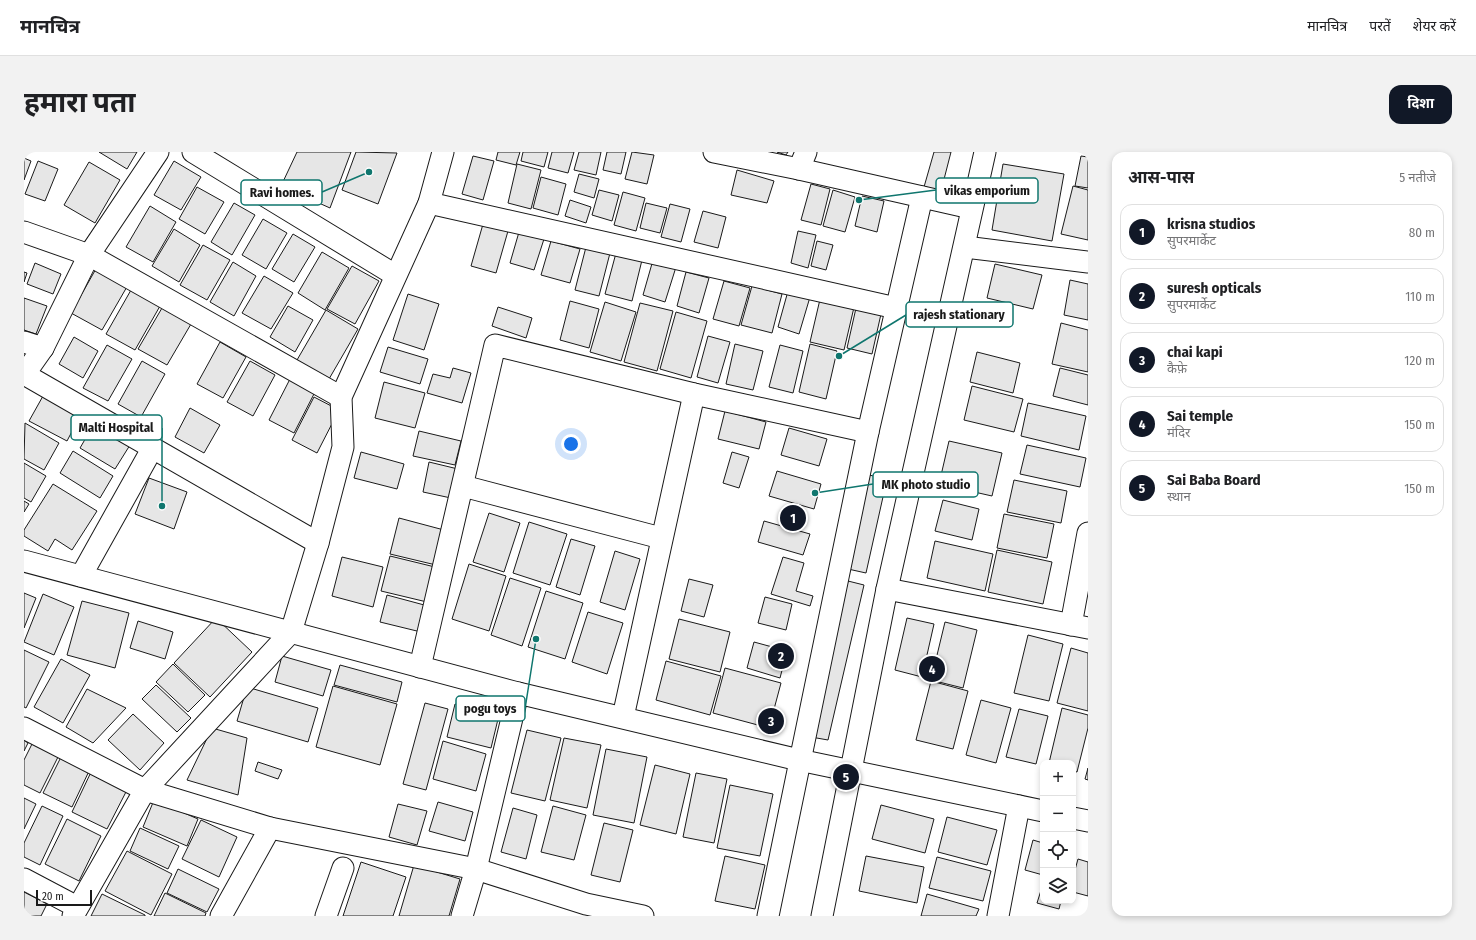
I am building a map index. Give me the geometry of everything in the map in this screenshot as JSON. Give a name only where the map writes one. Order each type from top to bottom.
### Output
[{"type":"street","points":[[158,152],[89,255],[33,345],[24,375],[318,543]]},
{"type":"street","points":[[193,152],[395,275]]},
{"type":"street","points":[[24,880],[75,911],[145,790],[292,632],[318,543],[343,447],[341,397],[395,275],[429,204],[443,152]]},
{"type":"street","points":[[714,152],[802,161],[922,197],[971,208]]},
{"type":"street","points":[[822,916],[887,589],[965,247],[971,208],[985,152]]},
{"type":"street","points":[[768,916],[799,760],[868,432],[922,197]]},
{"type":"street","points":[[429,204],[896,308]]},
{"type":"street","points":[[24,232],[89,255],[341,397]]},
{"type":"street","points":[[965,247],[1088,262]]},
{"type":"street","points":[[420,667],[495,345],[694,394],[868,432]]},
{"type":"street","points":[[623,717],[694,394]]},
{"type":"street","points":[[81,576],[152,449]]},
{"type":"street","points":[[463,486],[662,538]]},
{"type":"street","points":[[887,589],[1080,627],[1088,533]]},
{"type":"street","points":[[24,561],[518,693],[799,760],[1040,810]]},
{"type":"street","points":[[462,916],[476,870],[518,693]]},
{"type":"street","points":[[24,728],[145,790],[270,828],[476,870],[584,910],[643,916]]},
{"type":"street","points":[[998,916],[1020,806]]},
{"type":"street","points":[[1076,819],[1088,821]]},
{"type":"street","points":[[227,914],[270,828]]},
{"type":"street","points":[[326,916],[343,868]]},
{"type":"building","points":[[99,152],[137,152],[127,169]]},
{"type":"building","points":[[297,152],[351,152],[330,208],[281,186]]},
{"type":"building","points":[[356,152],[397,153],[378,204],[342,190]]},
{"type":"building","points":[[498,152],[520,152],[516,165],[496,160]]},
{"type":"building","points":[[523,152],[548,152],[544,167],[521,161]]},
{"type":"building","points":[[552,152],[574,152],[568,173],[548,168]]},
{"type":"building","points":[[579,152],[601,152],[596,175],[574,170]]},
{"type":"building","points":[[607,152],[626,152],[621,174],[603,170]]},
{"type":"building","points":[[632,152],[654,155],[647,184],[625,179]]},
{"type":"building","points":[[777,152],[788,152],[786,155]]},
{"type":"building","points":[[934,152],[951,152],[941,191],[924,187]]},
{"type":"building","points":[[473,156],[494,161],[483,200],[462,194]]},
{"type":"building","points":[[1081,156],[1088,157],[1088,188],[1075,186]]},
{"type":"building","points":[[24,158],[31,161],[24,180]]},
{"type":"building","points":[[38,161],[58,169],[45,201],[25,194]]},
{"type":"building","points":[[174,161],[201,177],[181,210],[154,195]]},
{"type":"building","points":[[89,162],[120,180],[95,223],[64,205]]},
{"type":"building","points":[[517,164],[541,170],[531,209],[508,203]]},
{"type":"building","points":[[1003,164],[1064,174],[1052,241],[992,230]]},
{"type":"building","points":[[737,170],[774,181],[767,203],[731,195]]},
{"type":"building","points":[[579,174],[599,179],[594,198],[574,192]]},
{"type":"building","points":[[541,177],[566,184],[558,215],[533,208]]},
{"type":"building","points":[[811,184],[830,189],[821,225],[801,220]]},
{"type":"building","points":[[1073,186],[1088,190],[1088,240],[1061,234]]},
{"type":"building","points":[[197,187],[224,202],[205,234],[179,219]]},
{"type":"building","points":[[599,190],[619,195],[612,221],[592,215]]},
{"type":"building","points":[[833,190],[855,197],[845,232],[823,226]]},
{"type":"building","points":[[623,192],[645,198],[636,231],[614,225]]},
{"type":"building","points":[[862,196],[884,201],[877,232],[855,226]]},
{"type":"building","points":[[570,200],[591,207],[586,223],[565,216]]},
{"type":"building","points":[[234,203],[255,215],[232,255],[211,242]]},
{"type":"building","points":[[646,203],[667,208],[660,233],[640,228]]},
{"type":"building","points":[[670,204],[690,209],[681,242],[661,237]]},
{"type":"building","points":[[150,206],[176,222],[153,262],[126,247]]},
{"type":"building","points":[[703,211],[726,217],[718,248],[694,242]]},
{"type":"building","points":[[263,219],[287,233],[266,269],[242,255]]},
{"type":"building","points":[[483,224],[508,231],[496,273],[471,266]]},
{"type":"building","points":[[174,229],[200,245],[179,282],[152,266]]},
{"type":"building","points":[[798,231],[816,235],[808,268],[791,263]]},
{"type":"building","points":[[519,232],[544,239],[534,270],[510,263]]},
{"type":"building","points":[[293,234],[315,247],[294,282],[272,269]]},
{"type":"building","points":[[551,241],[580,249],[570,283],[541,275]]},
{"type":"building","points":[[817,241],[833,245],[826,270],[811,266]]},
{"type":"building","points":[[203,245],[230,260],[207,300],[180,285]]},
{"type":"building","points":[[586,247],[610,253],[599,296],[575,290]]},
{"type":"building","points":[[322,252],[349,268],[325,310],[298,293]]},
{"type":"building","points":[[616,253],[642,260],[632,301],[605,294]]},
{"type":"building","points":[[653,260],[676,267],[665,302],[643,295]]},
{"type":"building","points":[[233,262],[256,276],[234,316],[210,302]]},
{"type":"building","points":[[35,263],[61,274],[53,294],[27,284]]},
{"type":"building","points":[[995,264],[1042,275],[1033,309],[987,298]]},
{"type":"building","points":[[352,266],[379,281],[355,324],[327,309]]},
{"type":"building","points":[[97,267],[128,285],[102,330],[71,313]]},
{"type":"building","points":[[24,272],[27,273],[24,282]]},
{"type":"building","points":[[686,272],[709,278],[699,313],[677,306]]},
{"type":"building","points":[[264,276],[293,293],[271,329],[242,313]]},
{"type":"building","points":[[1070,280],[1088,284],[1088,320],[1064,315]]},
{"type":"building","points":[[724,281],[750,288],[739,326],[713,319]]},
{"type":"building","points":[[752,286],[782,294],[772,333],[741,325]]},
{"type":"building","points":[[131,290],[160,306],[135,350],[106,334]]},
{"type":"building","points":[[788,291],[810,297],[799,334],[778,327]]},
{"type":"building","points":[[408,294],[439,304],[424,350],[393,340]]},
{"type":"building","points":[[821,295],[855,303],[844,350],[810,342]]},
{"type":"building","points":[[24,298],[47,306],[36,334],[24,330]]},
{"type":"building","points":[[570,301],[599,309],[589,348],[560,340]]},
{"type":"building","points":[[605,302],[636,312],[621,361],[590,352]]},
{"type":"building","points":[[640,303],[673,311],[657,371],[624,362]]},
{"type":"building","points":[[288,306],[313,320],[295,352],[270,337]]},
{"type":"building","points":[[498,307],[532,318],[526,338],[492,326]]},
{"type":"building","points":[[162,308],[191,324],[167,365],[138,349]]},
{"type":"building","points":[[856,308],[881,314],[872,354],[847,348]]},
{"type":"building","points":[[326,310],[358,329],[329,379],[297,360]]},
{"type":"building","points":[[676,312],[707,321],[691,378],[660,369]]},
{"type":"building","points":[[1061,323],[1088,330],[1088,372],[1052,364]]},
{"type":"building","points":[[708,336],[730,342],[718,383],[697,377]]},
{"type":"building","points":[[74,337],[98,351],[83,378],[59,364]]},
{"type":"building","points":[[220,342],[246,357],[223,398],[197,384]]},
{"type":"building","points":[[735,344],[763,351],[753,390],[726,384]]},
{"type":"building","points":[[810,344],[837,351],[826,399],[799,392]]},
{"type":"building","points":[[107,345],[132,359],[108,401],[83,388]]},
{"type":"building","points":[[780,345],[803,351],[793,393],[769,387]]},
{"type":"building","points":[[388,347],[428,359],[420,384],[380,372]]},
{"type":"building","points":[[977,352],[1020,363],[1013,393],[970,382]]},
{"type":"building","points":[[142,361],[165,374],[141,417],[118,404]]},
{"type":"building","points":[[250,361],[275,375],[253,416],[227,402]]},
{"type":"building","points":[[453,368],[471,373],[462,403],[427,393],[433,374],[450,378]]},
{"type":"building","points":[[1060,368],[1088,375],[1088,405],[1053,396]]},
{"type":"building","points":[[290,379],[315,392],[294,433],[269,420]]},
{"type":"building","points":[[384,382],[425,393],[415,428],[375,418]]},
{"type":"building","points":[[972,386],[1023,399],[1014,432],[964,420]]},
{"type":"building","points":[[43,396],[80,416],[67,441],[29,421]]},
{"type":"building","points":[[314,397],[339,410],[317,453],[292,440]]},
{"type":"building","points":[[1028,403],[1086,416],[1079,450],[1021,436]]},
{"type":"building","points":[[190,408],[220,425],[204,453],[175,437]]},
{"type":"building","points":[[725,411],[766,422],[759,449],[718,439]]},
{"type":"building","points":[[25,423],[59,443],[44,470],[24,459]]},
{"type":"building","points":[[94,424],[130,445],[115,469],[80,448]]},
{"type":"building","points":[[789,428],[827,439],[819,466],[781,455]]},
{"type":"building","points":[[419,431],[461,441],[455,465],[413,456]]},
{"type":"building","points":[[949,441],[1002,453],[992,496],[939,484]]},
{"type":"building","points":[[1027,445],[1086,458],[1080,487],[1020,474]]},
{"type":"building","points":[[73,451],[113,476],[100,498],[60,473]]},
{"type":"building","points":[[361,452],[404,464],[397,489],[354,478]]},
{"type":"building","points":[[732,452],[749,457],[739,488],[723,483]]},
{"type":"building","points":[[429,462],[458,469],[451,498],[423,492]]},
{"type":"building","points":[[24,463],[46,476],[31,502],[24,498]]},
{"type":"building","points":[[777,471],[821,484],[814,509],[769,496]]},
{"type":"building","points":[[869,475],[887,479],[866,573],[848,569]]},
{"type":"building","points":[[149,478],[187,492],[174,529],[135,514]]},
{"type":"building","points":[[1014,480],[1067,491],[1061,523],[1007,512]]},
{"type":"building","points":[[53,484],[97,511],[72,550],[55,539],[48,551],[24,536],[24,530]]},
{"type":"building","points":[[943,500],[979,509],[972,540],[935,531]]},
{"type":"building","points":[[24,501],[29,504],[24,512]]},
{"type":"building","points":[[489,513],[520,523],[504,572],[473,562]]},
{"type":"building","points":[[1004,514],[1054,524],[1047,558],[997,548]]},
{"type":"building","points":[[399,518],[444,530],[436,565],[390,554]]},
{"type":"building","points":[[764,521],[810,534],[803,555],[758,542]]},
{"type":"building","points":[[529,522],[567,534],[550,585],[513,573]]},
{"type":"building","points":[[571,539],[595,546],[580,595],[556,587]]},
{"type":"building","points":[[935,541],[993,554],[985,591],[927,578]]},
{"type":"building","points":[[997,550],[1052,562],[1043,604],[988,592]]},
{"type":"building","points":[[615,551],[640,559],[625,610],[600,602]]},
{"type":"building","points":[[390,556],[435,567],[427,602],[381,591]]},
{"type":"building","points":[[342,557],[383,567],[373,607],[332,596]]},
{"type":"building","points":[[783,557],[804,563],[796,591],[813,596],[810,606],[771,594]]},
{"type":"building","points":[[469,564],[506,576],[489,631],[452,619]]},
{"type":"building","points":[[510,578],[541,588],[522,646],[491,635]]},
{"type":"building","points":[[689,579],[713,585],[704,617],[681,611]]},
{"type":"building","points":[[848,581],[864,585],[828,740],[811,737]]},
{"type":"building","points":[[546,591],[583,603],[565,659],[528,647]]},
{"type":"building","points":[[24,593],[36,598],[24,628]]},
{"type":"building","points":[[43,594],[74,607],[54,655],[24,642]]},
{"type":"building","points":[[387,595],[428,606],[421,632],[380,622]]},
{"type":"building","points":[[765,597],[792,604],[786,630],[758,623]]},
{"type":"building","points":[[82,601],[129,613],[115,668],[67,655]]},
{"type":"building","points":[[588,612],[623,623],[607,674],[572,662]]},
{"type":"building","points":[[216,618],[252,652],[210,697],[174,663]]},
{"type":"building","points":[[907,618],[934,624],[922,677],[895,670]]},
{"type":"building","points":[[679,619],[730,632],[720,672],[669,659]]},
{"type":"building","points":[[138,621],[173,632],[165,659],[130,648]]},
{"type":"building","points":[[945,622],[977,630],[963,688],[931,680]]},
{"type":"building","points":[[1028,635],[1063,644],[1049,701],[1014,693]]},
{"type":"building","points":[[754,642],[787,651],[780,678],[747,668]]},
{"type":"building","points":[[1071,648],[1088,653],[1088,711],[1057,703]]},
{"type":"building","points":[[24,650],[49,662],[26,708],[24,707]]},
{"type":"building","points":[[282,656],[331,670],[323,696],[275,682]]},
{"type":"building","points":[[61,659],[90,675],[63,723],[34,707]]},
{"type":"building","points":[[666,661],[721,676],[710,715],[656,700]]},
{"type":"building","points":[[173,664],[205,695],[188,712],[156,682]]},
{"type":"building","points":[[340,665],[402,682],[397,702],[334,685]]},
{"type":"building","points":[[725,668],[781,683],[769,728],[713,713]]},
{"type":"building","points":[[931,681],[968,691],[953,749],[916,740]]},
{"type":"building","points":[[156,685],[191,718],[177,732],[142,699]]},
{"type":"building","points":[[333,686],[397,704],[380,765],[316,747]]},
{"type":"building","points":[[247,687],[318,708],[308,742],[237,721]]},
{"type":"building","points":[[87,689],[126,708],[93,743],[66,727]]},
{"type":"building","points":[[981,700],[1011,708],[996,763],[966,755]]},
{"type":"building","points":[[425,703],[448,709],[426,790],[403,784]]},
{"type":"building","points":[[455,704],[499,715],[491,748],[447,737]]},
{"type":"building","points":[[1062,708],[1088,715],[1088,728],[1077,772],[1076,760],[1050,760]]},
{"type":"building","points":[[1019,709],[1048,716],[1036,764],[1006,757]]},
{"type":"building","points":[[133,714],[164,743],[140,770],[108,740]]},
{"type":"building","points":[[212,728],[247,738],[238,795],[187,780]]},
{"type":"building","points":[[527,730],[561,738],[545,801],[511,793]]},
{"type":"building","points":[[564,738],[601,745],[587,808],[550,800]]},
{"type":"building","points":[[24,740],[28,743],[24,751]]},
{"type":"building","points":[[443,741],[486,754],[476,791],[433,779]]},
{"type":"building","points":[[33,742],[59,755],[40,793],[24,785],[24,760]]},
{"type":"building","points":[[606,749],[647,757],[634,823],[593,815]]},
{"type":"building","points":[[62,755],[90,769],[72,807],[43,793]]},
{"type":"building","points":[[258,762],[282,770],[278,779],[255,771]]},
{"type":"building","points":[[655,765],[690,774],[676,834],[640,825]]},
{"type":"building","points":[[1088,768],[1088,780],[1085,779]]},
{"type":"building","points":[[92,770],[128,788],[107,829],[72,812]]},
{"type":"building","points":[[696,773],[727,779],[714,843],[683,837]]},
{"type":"building","points":[[730,785],[773,794],[760,856],[717,848]]},
{"type":"building","points":[[24,798],[36,804],[24,829]]},
{"type":"building","points":[[154,800],[198,819],[187,846],[143,827]]},
{"type":"building","points":[[438,802],[473,812],[465,841],[429,831]]},
{"type":"building","points":[[398,804],[427,811],[417,845],[389,837]]},
{"type":"building","points":[[881,805],[934,819],[925,853],[872,839]]},
{"type":"building","points":[[42,806],[63,816],[40,865],[24,857],[24,843]]},
{"type":"building","points":[[553,806],[586,815],[574,860],[541,852]]},
{"type":"building","points":[[513,808],[537,815],[526,859],[501,852]]},
{"type":"building","points":[[947,817],[997,830],[987,865],[938,852]]},
{"type":"building","points":[[67,819],[101,836],[79,881],[45,864]]},
{"type":"building","points":[[201,820],[237,837],[219,877],[182,859]]},
{"type":"building","points":[[604,823],[633,830],[620,882],[591,875]]},
{"type":"building","points":[[140,828],[179,846],[168,869],[130,851]]},
{"type":"building","points":[[1033,840],[1040,842],[1040,874],[1025,870]]},
{"type":"building","points":[[127,851],[172,874],[151,915],[105,891]]},
{"type":"building","points":[[725,856],[765,865],[755,909],[715,901]]},
{"type":"building","points":[[866,856],[924,867],[917,903],[859,891]]},
{"type":"building","points":[[937,857],[991,871],[983,901],[929,888]]},
{"type":"building","points":[[1078,859],[1088,862],[1088,896],[1076,893],[1076,866]]},
{"type":"building","points":[[361,862],[406,877],[393,916],[343,916]]},
{"type":"building","points":[[414,865],[460,879],[449,916],[399,916]]},
{"type":"building","points":[[178,869],[219,889],[207,912],[167,893]]},
{"type":"building","points":[[24,892],[47,904],[41,916],[24,916]]},
{"type":"building","points":[[165,893],[206,913],[205,916],[154,916]]},
{"type":"building","points":[[102,894],[145,915],[145,916],[91,916]]},
{"type":"building","points":[[927,894],[979,909],[976,916],[921,916]]},
{"type":"building","points":[[1040,894],[1040,904],[1037,903]]},
{"type":"building","points":[[1041,904],[1060,904],[1059,909]]},
{"type":"place","name":"Ravi homes.","points":[[369,172]]},
{"type":"place","name":"vikas emporium","points":[[859,200]]},
{"type":"place","name":"rajesh stationary","points":[[839,356]]},
{"type":"place","name":"MK photo studio","points":[[815,493]]},
{"type":"place","name":"Malti Hospital","points":[[162,506]]},
{"type":"place","name":"krisna studios","points":[[793,518]]},
{"type":"place","name":"pogu toys","points":[[536,639]]},
{"type":"place","name":"suresh opticals","points":[[781,656]]},
{"type":"place","name":"Sai temple","points":[[932,669]]},
{"type":"place","name":"chai kapi","points":[[771,721]]},
{"type":"place","name":"Sai Baba Board","points":[[846,777]]}]
